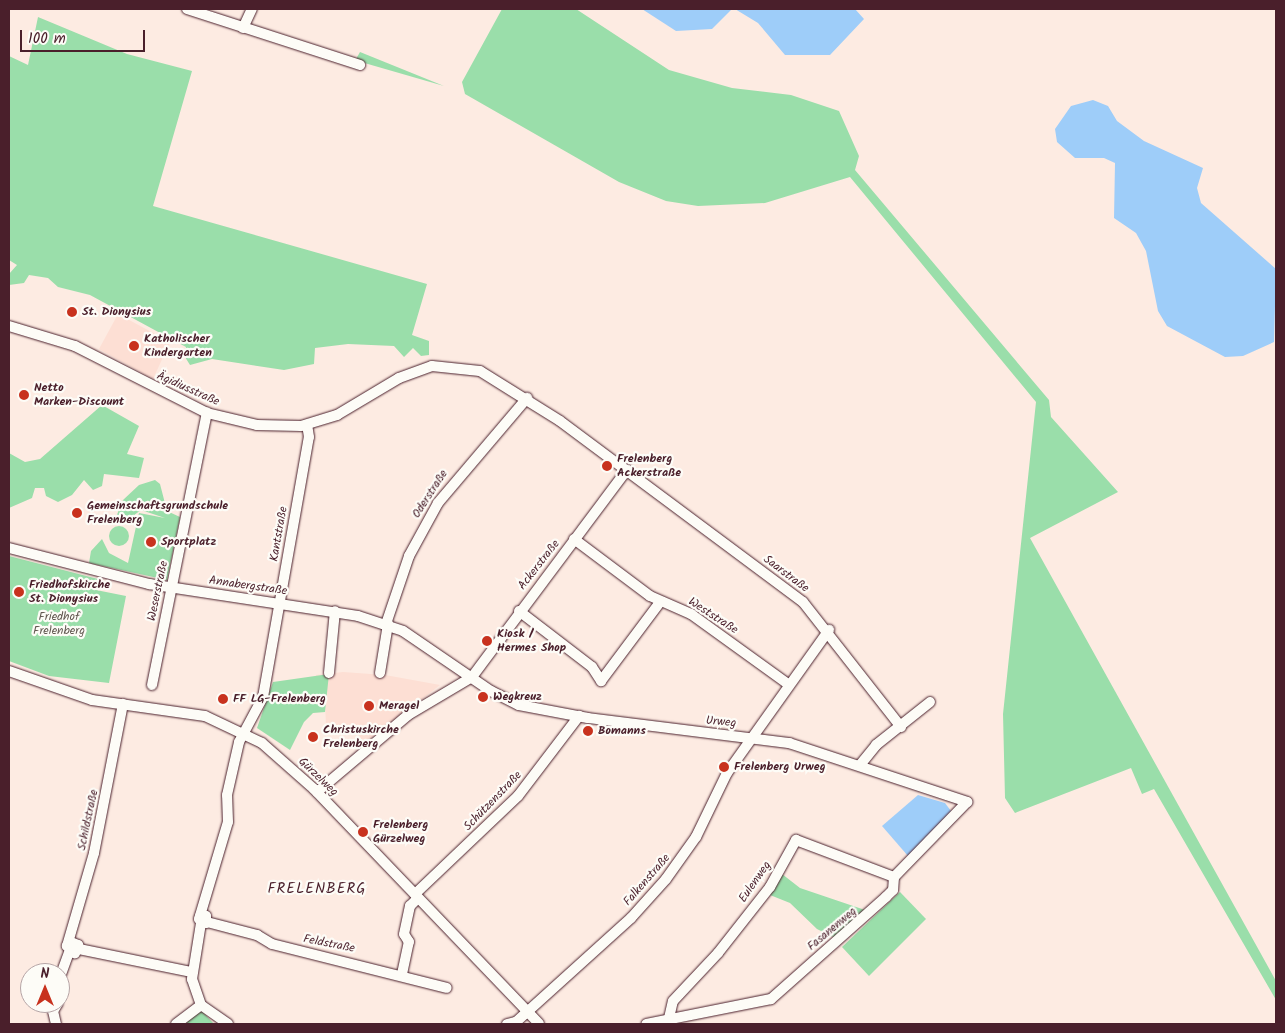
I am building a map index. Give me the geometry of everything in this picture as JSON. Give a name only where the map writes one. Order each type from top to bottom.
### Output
[{"type":"street","points":[[187,9],[360,65]]},
{"type":"street","points":[[243,28],[252,9]]},
{"type":"street","name":"Ägidiusstraße","points":[[9,326],[75,346],[207,413],[257,425],[307,425],[337,415],[399,378],[432,366],[480,371],[527,398]]},
{"type":"street","name":"Saarstraße","points":[[527,398],[627,470],[803,602],[829,630],[901,727]]},
{"type":"street","name":"Oderstraße","points":[[380,673],[387,624],[409,556],[438,503],[527,398]]},
{"type":"street","name":"Weserstraße","points":[[152,685],[207,413]]},
{"type":"street","name":"Kantstraße","points":[[202,919],[212,862],[219,859],[228,822],[227,795],[239,742],[246,734],[263,697],[309,437],[307,425]]},
{"type":"street","name":"Ackerstraße","points":[[472,677],[519,611],[627,470]]},
{"type":"street","name":"Weststraße","points":[[574,539],[660,602],[691,614],[788,684]]},
{"type":"street","name":"Annabergstraße","points":[[9,548],[65,564],[172,588],[335,611],[387,624],[472,677]]},
{"type":"street","points":[[519,611],[592,667],[601,681],[660,602]]},
{"type":"street","points":[[329,673],[335,611]]},
{"type":"street","name":"Falkenstraße","points":[[527,1012],[631,918],[666,879],[696,837],[717,790],[751,737],[829,630]]},
{"type":"street","name":"Gürzelweg","points":[[9,671],[66,694],[123,704],[188,712],[246,734],[317,792],[539,1024]]},
{"type":"street","points":[[317,792],[408,715],[472,677]]},
{"type":"street","name":"Urweg","points":[[472,677],[504,699],[579,716],[789,742],[967,802]]},
{"type":"street","points":[[860,766],[876,745],[930,702]]},
{"type":"street","name":"Schildstraße","points":[[66,963],[73,948],[123,704]]},
{"type":"street","name":"Schützenstraße","points":[[402,974],[409,942],[404,934],[410,906],[416,896],[518,796],[579,716]]},
{"type":"street","name":"Fasanenweg","points":[[646,1024],[771,999],[893,890],[894,877],[967,802]]},
{"type":"street","name":"Eulenweg","points":[[669,1018],[673,1001],[718,953],[770,887],[796,840],[894,877]]},
{"type":"street","points":[[202,919],[191,972],[201,1005],[228,1024]]},
{"type":"street","name":"Feldstraße","points":[[202,919],[257,935],[272,944],[402,974],[447,988]]},
{"type":"street","points":[[73,948],[191,972]]},
{"type":"street","points":[[176,1024],[201,1005]]},
{"type":"street","points":[[507,1024],[527,1012]]},
{"type":"shaded area","name":"Katholischer Kindergarten","points":[[118,314],[170,342],[153,379],[99,349]]},
{"type":"shaded area","name":"Meragel","points":[[343,672],[385,675],[440,685],[363,745],[356,728],[326,726],[325,702],[315,701],[316,675]]},
{"type":"green space","points":[[502,9],[576,9],[669,70],[732,88],[791,95],[839,111],[859,156],[855,170],[1049,400],[1051,417],[1118,492],[1030,538],[1276,981],[1276,1000],[1154,789],[1142,794],[1131,768],[1015,813],[1005,798],[1003,714],[1036,402],[850,177],[765,203],[698,206],[666,201],[619,182],[465,94],[462,82]]},
{"type":"green space","points":[[38,17],[127,54],[192,71],[153,206],[427,284],[412,335],[429,341],[429,355],[421,356],[413,348],[404,357],[394,346],[348,344],[315,348],[314,364],[284,370],[212,359],[190,365],[185,357],[186,347],[90,295],[58,287],[48,278],[29,275],[24,283],[9,285],[9,274],[17,265],[9,260],[9,56],[28,65]]},
{"type":"green space","points":[[360,52],[444,86],[361,62],[356,59]]},
{"type":"green space","points":[[102,405],[139,426],[127,454],[144,458],[139,478],[104,474],[102,486],[93,490],[84,480],[72,495],[58,502],[46,496],[44,488],[35,488],[32,498],[9,508],[9,453],[25,462],[40,459]]},
{"type":"green space","points":[[155,480],[160,484],[167,511],[180,517],[167,580],[89,563],[91,551],[102,539],[109,553],[128,563],[139,513],[165,518],[141,510],[122,524],[114,522],[123,500],[139,485]]},
{"type":"green space","points":[[119,526],[126,529],[129,536],[126,543],[119,546],[112,543],[109,536],[112,529]]},
{"type":"green space","name":"Friedhof Frelenberg","points":[[9,556],[98,579],[96,590],[126,596],[109,683],[49,676],[9,661]]},
{"type":"green space","points":[[329,674],[325,712],[313,713],[304,722],[290,750],[257,728],[273,682]]},
{"type":"green space","points":[[782,874],[800,888],[865,910],[835,938],[817,929],[790,903],[770,895]]},
{"type":"green space","points":[[900,892],[926,919],[869,976],[842,947]]},
{"type":"green space","points":[[200,1009],[214,1024],[183,1024]]},
{"type":"water","points":[[642,9],[732,9],[712,29],[676,31]]},
{"type":"water","points":[[735,9],[855,9],[864,19],[830,55],[785,55],[758,23]]},
{"type":"water","points":[[1093,100],[1108,106],[1117,121],[1144,141],[1203,168],[1197,188],[1201,203],[1276,269],[1274,342],[1243,356],[1225,357],[1167,326],[1158,311],[1146,251],[1136,233],[1114,218],[1115,163],[1104,158],[1075,158],[1057,142],[1055,129],[1071,106]]},
{"type":"water","points":[[918,795],[945,803],[951,811],[908,856],[882,826]]},
{"type":"place","name":"St. Dionysius","points":[[72,312]]},
{"type":"place","name":"Katholischer Kindergarten","points":[[134,346]]},
{"type":"place","name":"Netto Marken-Discount","points":[[24,395]]},
{"type":"place","name":"Frelenberg Ackerstraße","points":[[607,466]]},
{"type":"place","name":"Gemeinschaftsgrundschule Frelenberg","points":[[77,513]]},
{"type":"place","name":"Sportplatz","points":[[151,542]]},
{"type":"place","name":"Friedhofskirche St. Dionysius","points":[[19,592]]},
{"type":"place","name":"Kiosk / Hermes Shop","points":[[487,641]]},
{"type":"place","name":"Wegkreuz","points":[[483,697]]},
{"type":"place","name":"FF LG-Frelenberg","points":[[223,699]]},
{"type":"place","name":"Meragel","points":[[369,706]]},
{"type":"place","name":"Bomanns","points":[[588,731]]},
{"type":"place","name":"Christuskirche Frelenberg","points":[[313,737]]},
{"type":"place","name":"Frelenberg Urweg","points":[[724,767]]},
{"type":"place","name":"Frelenberg Gürzelweg","points":[[363,832]]},
{"type":"district","name":"FRELENBERG","points":[[317,890]]}]
